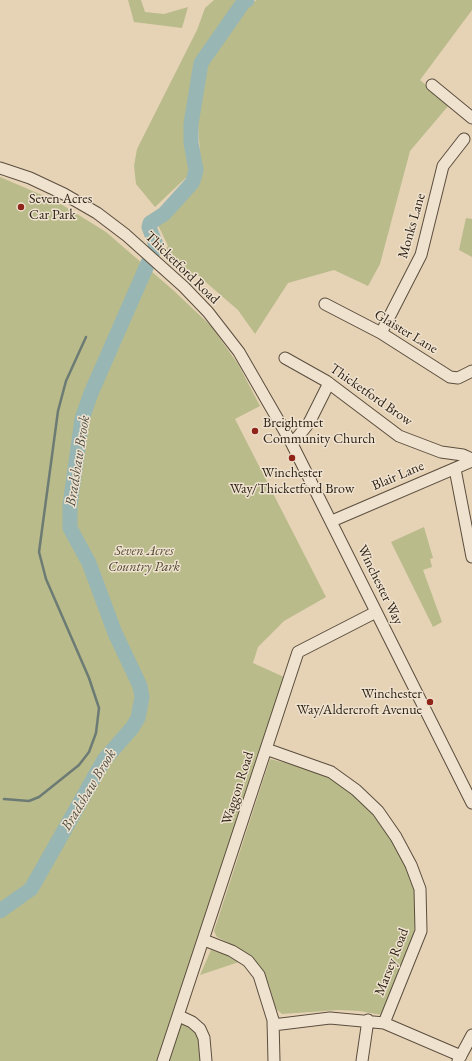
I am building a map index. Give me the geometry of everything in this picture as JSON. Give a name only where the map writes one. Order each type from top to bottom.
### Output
[{"type":"street","points":[[439,86],[472,118]]},
{"type":"street","name":"Monks Lane","points":[[381,333],[417,266],[443,166],[457,143]]},
{"type":"street","name":"Thicketford Road","points":[[0,168],[30,178],[64,194],[97,213],[126,235],[168,273],[208,312],[239,352],[292,444]]},
{"type":"street","name":"Glaister Lane","points":[[325,304],[381,333],[450,377],[458,378],[472,371]]},
{"type":"street","name":"Thicketford Brow","points":[[285,358],[329,383],[399,436],[441,452],[463,455],[472,460]]},
{"type":"street","points":[[292,444],[309,423],[329,383]]},
{"type":"street","name":"Winchester Way","points":[[292,444],[332,521],[376,612],[468,784],[472,803]]},
{"type":"street","points":[[441,452],[444,463],[442,474]]},
{"type":"street","name":"Blair Lane","points":[[332,521],[455,469],[472,460]]},
{"type":"street","points":[[455,469],[472,557]]},
{"type":"street","name":"Waggon Road","points":[[163,1061],[298,652],[376,612]]},
{"type":"street","name":"Marsey Road","points":[[266,749],[331,772],[356,790],[378,811],[396,837],[411,865],[420,889],[421,931],[384,1023]]},
{"type":"street","points":[[204,940],[232,951],[248,961],[259,975],[266,992],[273,1025],[274,1061]]},
{"type":"street","points":[[179,1016],[192,1022],[200,1028],[204,1038],[206,1061]]},
{"type":"street","points":[[273,1025],[330,1018],[368,1020],[384,1023],[460,1059],[472,1035]]},
{"type":"street","points":[[362,1061],[368,1020]]},
{"type":"green space","points":[[128,0],[141,0],[145,12],[164,14],[188,7],[182,28],[134,22]]},
{"type":"green space","points":[[214,0],[242,0],[197,63],[187,123],[186,143],[192,172],[155,207],[136,184],[134,166],[137,149],[197,30],[205,8]]},
{"type":"green space","points":[[257,0],[472,0],[472,10],[420,80],[449,105],[410,151],[380,264],[368,286],[334,270],[288,283],[255,334],[238,310],[194,272],[189,277],[163,253],[168,246],[158,225],[195,189],[201,168],[198,124],[208,64],[250,4]]},
{"type":"green space","name":"Seven Acres Country Park","points":[[0,177],[56,201],[106,232],[173,290],[211,326],[238,364],[260,406],[235,419],[326,597],[284,621],[258,647],[253,663],[284,677],[159,1061],[0,1061]]},
{"type":"green space","points":[[466,218],[472,219],[472,257],[459,250]]},
{"type":"green space","points":[[424,527],[433,558],[430,559],[432,567],[423,570],[442,622],[433,627],[391,542]]},
{"type":"green space","points":[[270,759],[313,770],[330,778],[347,789],[386,828],[405,863],[414,886],[416,897],[415,926],[413,936],[382,1015],[359,1011],[339,1010],[282,1014],[275,1008],[269,985],[256,962],[237,947],[217,937],[214,931]]},
{"type":"green space","points":[[211,950],[228,956],[239,962],[200,975]]},
{"type":"green space","points":[[181,1023],[193,1029],[198,1036],[202,1045],[202,1061],[168,1061]]},
{"type":"waterway","name":"Bradshaw Brook","points":[[0,911],[31,889],[104,760],[132,728],[138,718],[142,697],[140,686],[115,633],[89,563],[70,528],[70,505],[82,419],[91,393],[156,245],[149,227],[150,223],[164,214],[192,183],[194,178],[196,170],[191,143],[191,124],[201,63],[243,3],[247,0]]},
{"type":"waterway","points":[[4,799],[29,801],[39,797],[79,765],[89,752],[96,733],[99,708],[89,678],[46,579],[39,552],[58,411],[66,381],[86,337]]},
{"type":"place","name":"Seven Acres Car Park","points":[[21,207]]},
{"type":"place","name":"Breightmet Community Church","points":[[255,431]]},
{"type":"place","name":"Winchester Way/Thicketford Brow","points":[[292,458]]},
{"type":"place","name":"Winchester Way/Aldercroft Avenue","points":[[430,702]]}]
